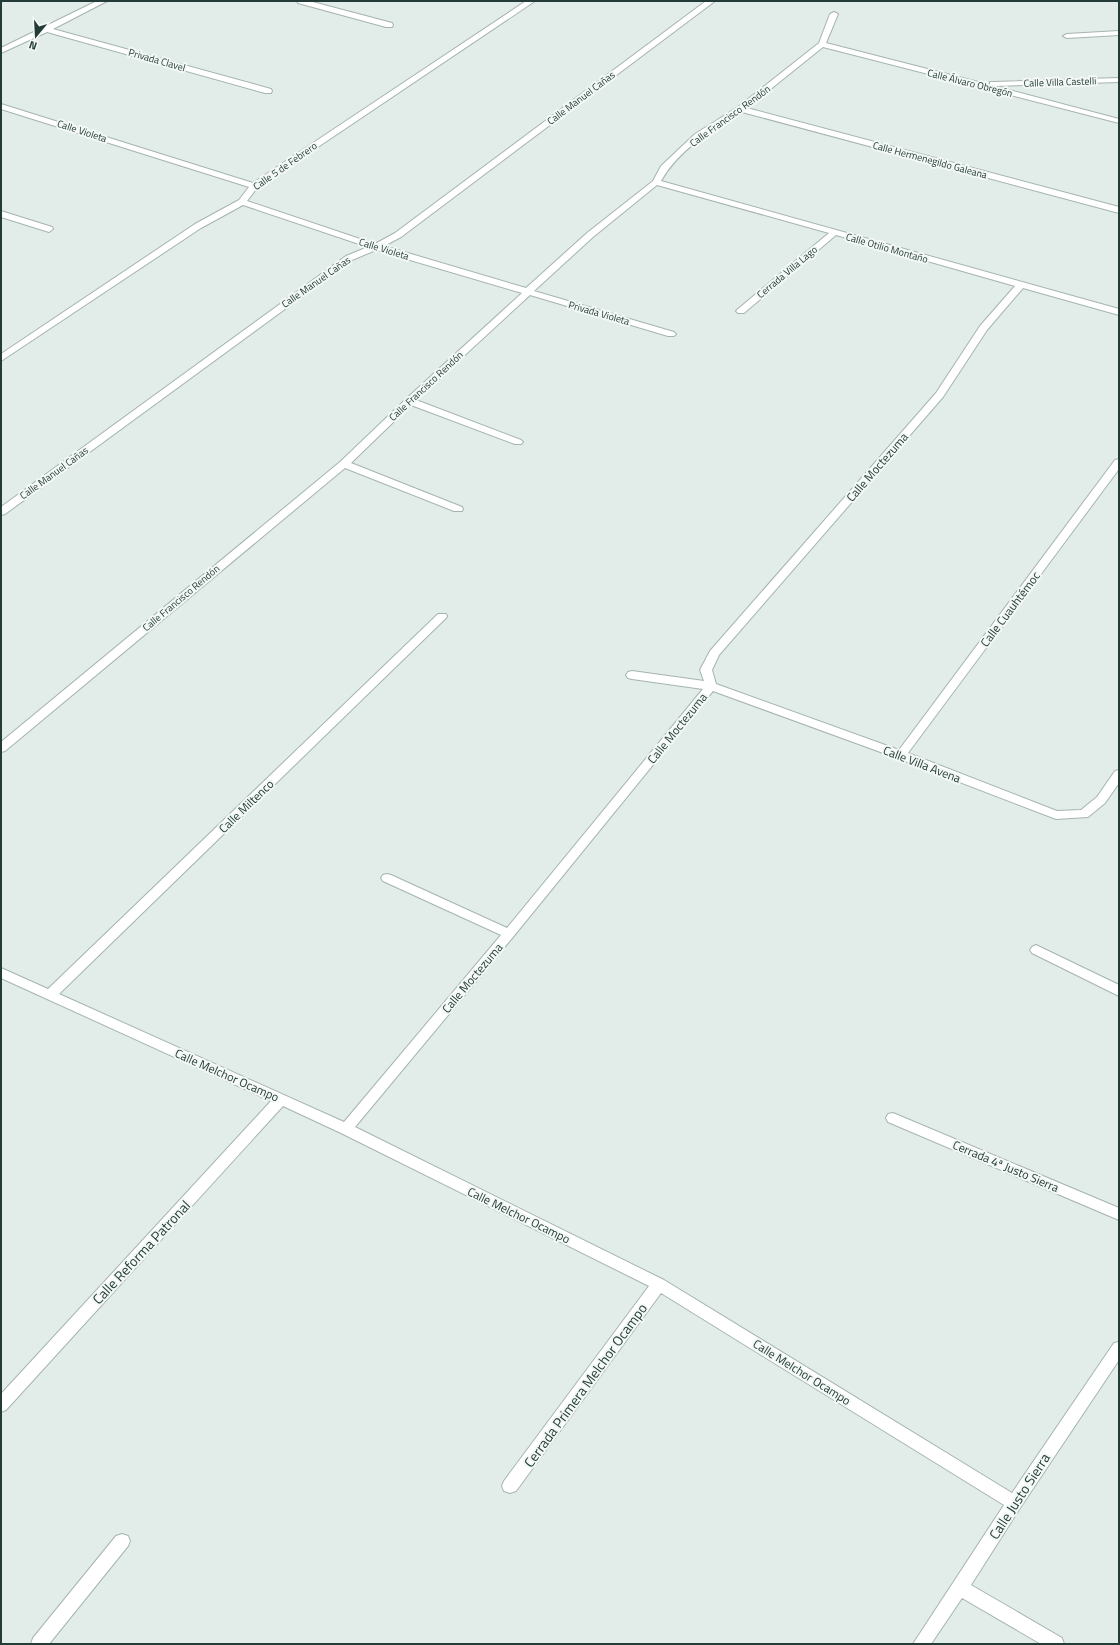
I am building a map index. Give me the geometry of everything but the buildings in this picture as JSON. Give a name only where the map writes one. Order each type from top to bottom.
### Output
[{"type":"street","points":[[1,50],[103,1]]},
{"type":"street","points":[[301,1],[390,25]]},
{"type":"street","name":"Calle 5 de Febrero","points":[[1,358],[198,226],[242,202],[254,186],[531,1]]},
{"type":"street","name":"Calle Manuel Cañas","points":[[1,512],[349,258],[376,247],[398,235],[711,1]]},
{"type":"street","name":"Calle Francisco Rendón","points":[[1,748],[344,464],[409,401],[590,235],[656,182],[664,168],[698,136],[741,109],[786,75],[822,44],[834,14]]},
{"type":"street","name":"Privada Clavel","points":[[46,29],[268,91]]},
{"type":"street","points":[[1067,36],[1119,33]]},
{"type":"street","name":"Calle Álvaro Obregón","points":[[822,44],[1119,121]]},
{"type":"street","name":"Calle Villa Castelli","points":[[978,85],[1119,80]]},
{"type":"street","name":"Calle Violeta","points":[[1,106],[254,186]]},
{"type":"street","name":"Calle Hermenegildo Galeana","points":[[741,109],[1119,210]]},
{"type":"street","name":"Calle Otilio Montaño","points":[[656,182],[1119,312]]},
{"type":"street","name":"Calle Violeta","points":[[242,202],[376,247],[527,292]]},
{"type":"street","points":[[1,214],[50,229]]},
{"type":"street","name":"Cerrada Villa Lago","points":[[741,311],[834,233]]},
{"type":"street","name":"Calle Moctezuma","points":[[346,1130],[509,934],[711,686],[706,670],[714,654],[940,395],[983,328],[1021,285]]},
{"type":"street","name":"Privada Violeta","points":[[527,292],[671,334]]},
{"type":"street","points":[[409,401],[518,442]]},
{"type":"street","name":"Calle Cuauhtémoc","points":[[901,755],[1119,462]]},
{"type":"street","points":[[344,464],[458,509]]},
{"type":"street","name":"Calle Miltenco","points":[[49,995],[442,616]]},
{"type":"street","name":"Calle Villa Avena","points":[[632,676],[711,686],[901,755],[1056,815],[1084,814],[1101,800],[1119,774]]},
{"type":"street","points":[[387,878],[509,934]]},
{"type":"street","points":[[1036,950],[1119,991]]},
{"type":"street","name":"Calle Melchor Ocampo","points":[[2,975],[281,1099],[659,1284],[1014,1503]]},
{"type":"street","name":"Calle Reforma Patronal","points":[[1,1405],[281,1099]]},
{"type":"street","name":"Cerrada 4ª Justo Sierra","points":[[893,1118],[1119,1214]]},
{"type":"street","name":"Cerrada Primera Melchor Ocampo","points":[[510,1486],[659,1284]]},
{"type":"street","name":"Calle Justo Sierra","points":[[921,1644],[960,1588],[1014,1503],[1119,1348]]},
{"type":"street","points":[[39,1644],[122,1541]]},
{"type":"street","points":[[960,1588],[1056,1644]]}]
